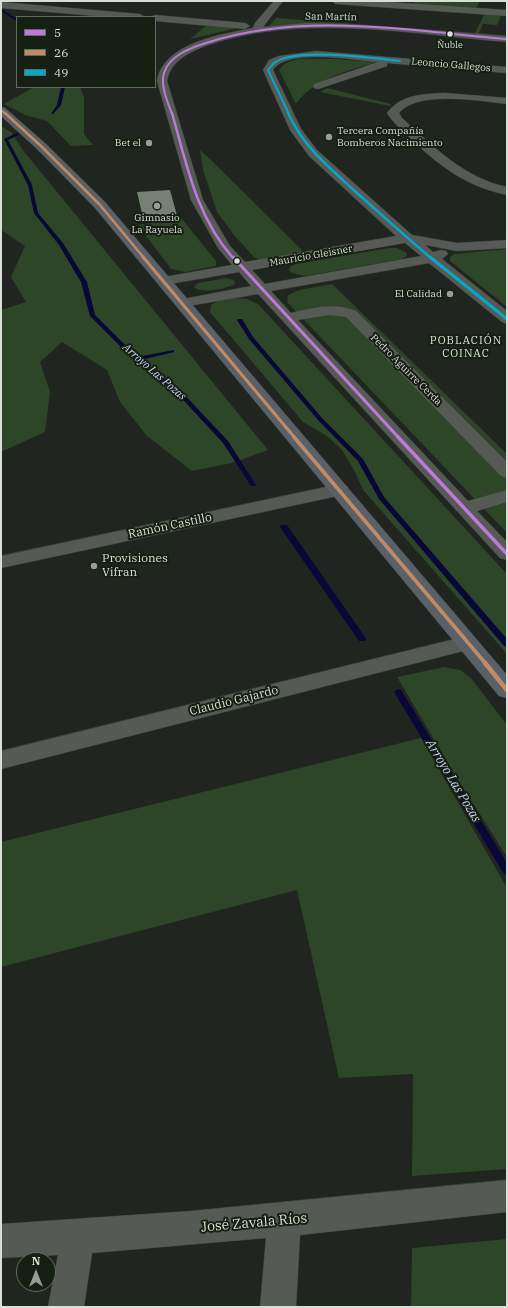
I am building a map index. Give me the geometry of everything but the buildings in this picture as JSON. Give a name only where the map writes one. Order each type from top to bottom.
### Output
[{"type":"highway","points":[[1,110],[42,147],[100,205],[507,690]]},
{"type":"street","points":[[262,31],[258,28],[258,26],[279,1]]},
{"type":"street","points":[[336,1],[406,3],[507,13]]},
{"type":"street","points":[[1,5],[128,16]]},
{"type":"street","name":"San Martín","points":[[156,18],[243,26],[262,31],[309,27],[343,27],[507,39]]},
{"type":"street","points":[[496,38],[504,24]]},
{"type":"street","points":[[262,31],[219,39],[188,50],[168,64],[162,75],[162,81],[197,200],[208,223],[240,268],[261,288],[287,318],[507,554]]},
{"type":"street","name":"Leoncio Gallegos","points":[[507,70],[396,60],[307,55],[278,60],[270,64],[268,70],[296,130],[313,153],[407,238],[507,319]]},
{"type":"street","name":"Leoncio Gallegos","points":[[318,86],[396,60]]},
{"type":"street","points":[[507,101],[441,96],[416,99],[400,104],[393,113],[397,120],[459,174],[481,185],[507,191]]},
{"type":"street","name":"Mauricio Gleisner","points":[[164,281],[407,238],[457,247],[507,244]]},
{"type":"street","name":"Mauricio Gleisner","points":[[183,303],[432,258],[457,247]]},
{"type":"street","name":"Pedro Aguirre Cerda","points":[[287,318],[334,310],[351,314],[507,472]]},
{"type":"street","name":"Ramón Castillo","points":[[1,562],[340,490]]},
{"type":"street","points":[[465,508],[507,496]]},
{"type":"street","name":"Claudio Gajardo","points":[[1,760],[467,642]]},
{"type":"street","name":"José Zavala Ríos","points":[[1,1241],[78,1238],[284,1221],[507,1196]]},
{"type":"street","points":[[278,1307],[284,1221]]},
{"type":"street","points":[[66,1307],[78,1238]]},
{"type":"green space","points":[[415,1],[480,1],[475,10],[413,5]]},
{"type":"green space","points":[[485,13],[502,14],[497,25],[483,24],[479,33],[487,34],[482,36],[299,25],[269,26],[276,18],[475,33]]},
{"type":"green space","points":[[207,25],[238,28],[190,39]]},
{"type":"green space","points":[[299,59],[334,59],[377,62],[343,72],[322,82],[312,88],[296,104],[279,70],[290,61]]},
{"type":"green space","points":[[32,88],[80,88],[84,98],[84,134],[93,145],[71,146],[47,121],[25,115],[4,104]]},
{"type":"green space","points":[[327,88],[391,104],[390,106],[320,92]]},
{"type":"green space","points":[[1,126],[12,133],[22,149],[268,450],[232,463],[192,471],[147,436],[120,402],[107,370],[62,342],[40,362],[50,392],[45,432],[1,452],[1,310],[26,302],[11,277],[25,246],[1,230]]},
{"type":"green space","points":[[200,150],[304,252],[267,260],[258,259],[253,256],[234,235],[217,212],[203,170]]},
{"type":"green space","points":[[182,219],[216,261],[216,266],[185,272],[171,269],[138,225]]},
{"type":"green space","points":[[389,248],[397,248],[407,253],[407,256],[402,259],[305,276],[292,273],[289,270],[291,266],[296,264]]},
{"type":"green space","points":[[507,249],[507,307],[450,261],[450,257],[454,254]]},
{"type":"green space","points":[[226,278],[234,280],[235,284],[226,288],[208,290],[197,289],[194,287],[198,283]]},
{"type":"green space","points":[[332,284],[507,454],[507,533],[287,302],[288,295],[299,290]]},
{"type":"green space","points":[[236,298],[247,299],[258,304],[507,574],[507,654],[363,490],[354,470],[342,450],[327,436],[303,422],[210,312],[211,305],[220,300]]},
{"type":"green space","points":[[444,667],[460,670],[471,678],[507,725],[507,857],[457,778],[397,677]]},
{"type":"green space","points":[[421,738],[507,888],[507,1169],[412,1176],[413,1074],[339,1078],[297,890],[1,967],[1,842]]},
{"type":"green space","points":[[507,1239],[507,1307],[411,1307],[412,1248]]},
{"type":"waterway","name":"Arroyo Las Pozas","points":[[1,10],[16,19]]},
{"type":"waterway","name":"Arroyo Las Pozas","points":[[52,113],[59,105],[63,88]]},
{"type":"waterway","name":"Arroyo Las Pozas","points":[[18,134],[6,139],[30,185],[36,213],[61,244],[84,282],[92,315],[136,359]]},
{"type":"waterway","points":[[240,320],[251,338],[320,419],[361,460],[381,498],[507,644]]},
{"type":"waterway","points":[[136,359],[172,351]]},
{"type":"waterway","name":"Arroyo Las Pozas","points":[[136,359],[177,390],[226,442],[253,485]]},
{"type":"waterway","name":"Arroyo Las Pozas","points":[[284,527],[362,639]]},
{"type":"waterway","name":"Arroyo Las Pozas","points":[[398,692],[507,871]]},
{"type":"transit line","name":"5","points":[[507,39],[348,26],[306,26],[266,29],[228,36],[194,47],[178,56],[169,64],[165,69],[162,81],[197,200],[209,223],[225,248],[287,318],[507,554]]},
{"type":"transit line","name":"49","points":[[400,61],[350,56],[307,55],[288,57],[274,62],[268,70],[296,130],[313,153],[400,232],[507,319]]},
{"type":"transit line","name":"26","points":[[1,110],[42,147],[100,205],[507,690]]},
{"type":"place","name":"Ñuble","points":[[450,34]]},
{"type":"place","name":"Tercera Compañía Bomberos Nacimiento","points":[[329,137]]},
{"type":"place","name":"Bet el","points":[[149,143]]},
{"type":"place","name":"Gimnasio La Rayuela","points":[[157,206]]},
{"type":"place","name":"El Calidad","points":[[450,294]]},
{"type":"place","name":"Provisiones Vifran","points":[[94,566]]},
{"type":"district","name":"POBLACIÓN COINAC","points":[[466,347]]}]
